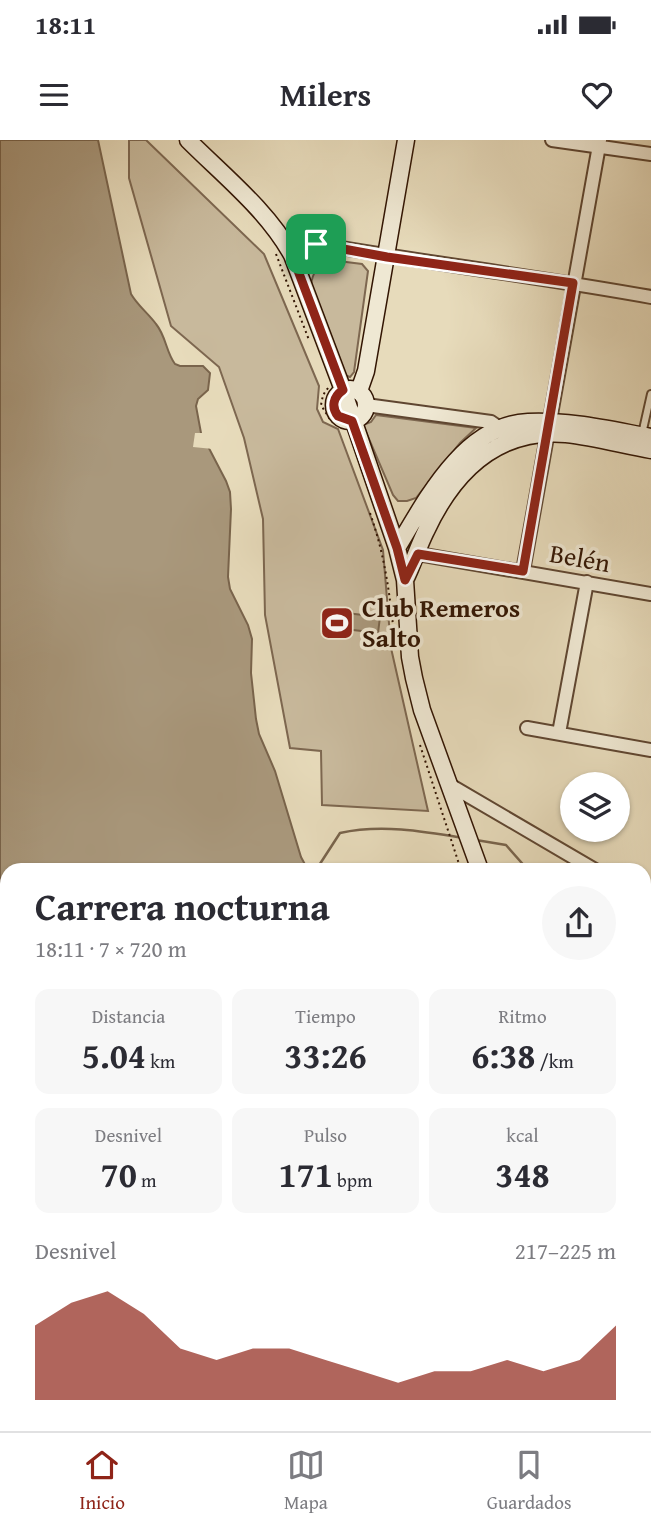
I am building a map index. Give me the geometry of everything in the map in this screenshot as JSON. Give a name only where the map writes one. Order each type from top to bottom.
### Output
[{"type":"street","points":[[188,140],[265,216],[283,238],[349,394],[364,414],[347,423]]},
{"type":"street","points":[[349,394],[366,372],[406,140]]},
{"type":"street","points":[[552,140],[600,143],[651,154]]},
{"type":"street","points":[[523,571],[600,143]]},
{"type":"street","points":[[283,238],[387,257],[573,283],[651,297]]},
{"type":"street","points":[[297,268],[316,244]]},
{"type":"street","points":[[476,863],[451,816],[449,784],[422,710],[410,657],[405,580],[397,548],[381,515],[347,423],[335,412],[335,397],[349,394],[491,422],[506,434]]},
{"type":"street","points":[[547,428],[651,450]]},
{"type":"street","points":[[397,548],[451,465],[475,442],[506,434],[528,435],[547,428],[646,436]]},
{"type":"street","points":[[405,580],[426,531],[461,475],[506,434]]},
{"type":"street","points":[[381,515],[398,516],[421,510]]},
{"type":"street","points":[[381,515],[407,531],[418,554]]},
{"type":"street","name":"Belén","points":[[418,554],[651,594]]},
{"type":"street","points":[[559,733],[587,582]]},
{"type":"street","points":[[527,728],[651,750]]},
{"type":"street","points":[[449,784],[583,863]]},
{"type":"lane","points":[[646,436],[651,394]]},
{"type":"path","points":[[276,255],[309,340]]},
{"type":"path","points":[[347,423],[331,421],[321,405],[323,395],[349,394]]},
{"type":"path","points":[[381,515],[396,650]]},
{"type":"path","points":[[419,740],[451,816],[460,863]]},
{"type":"shaded area","points":[[0,140],[98,140],[131,294],[159,329],[175,364],[203,366],[210,373],[208,390],[198,399],[196,406],[201,433],[230,492],[230,589],[252,639],[251,673],[259,734],[275,771],[304,863],[0,863]]},
{"type":"shaded area","points":[[129,140],[146,140],[264,254],[319,386],[317,409],[323,422],[338,429],[383,550],[391,648],[428,811],[322,805],[321,751],[290,748],[265,615],[263,519],[244,438],[219,367],[171,326],[129,178]]},
{"type":"shaded area","points":[[330,260],[362,264],[368,271],[354,372],[350,377],[342,374],[311,286],[316,270]]},
{"type":"shaded area","points":[[376,415],[476,428],[460,443],[416,498],[398,501],[363,425],[371,422]]},
{"type":"shaded area","points":[[346,613],[380,617],[378,633],[345,629]]},
{"type":"pier","points":[[195,433],[205,433],[213,449],[193,447]]},
{"type":"waterway","points":[[321,863],[340,833],[355,830],[417,831],[463,838]]},
{"type":"waterway","points":[[476,840],[506,845],[522,863]]},
{"type":"place","name":"Club Remeros Salto","points":[[337,623]]},
{"type":"route","points":[[316,244],[387,257],[573,283],[523,571],[418,554],[405,580],[397,548],[352,421],[342,419],[335,412],[335,397],[343,390],[297,268],[316,244]]}]
